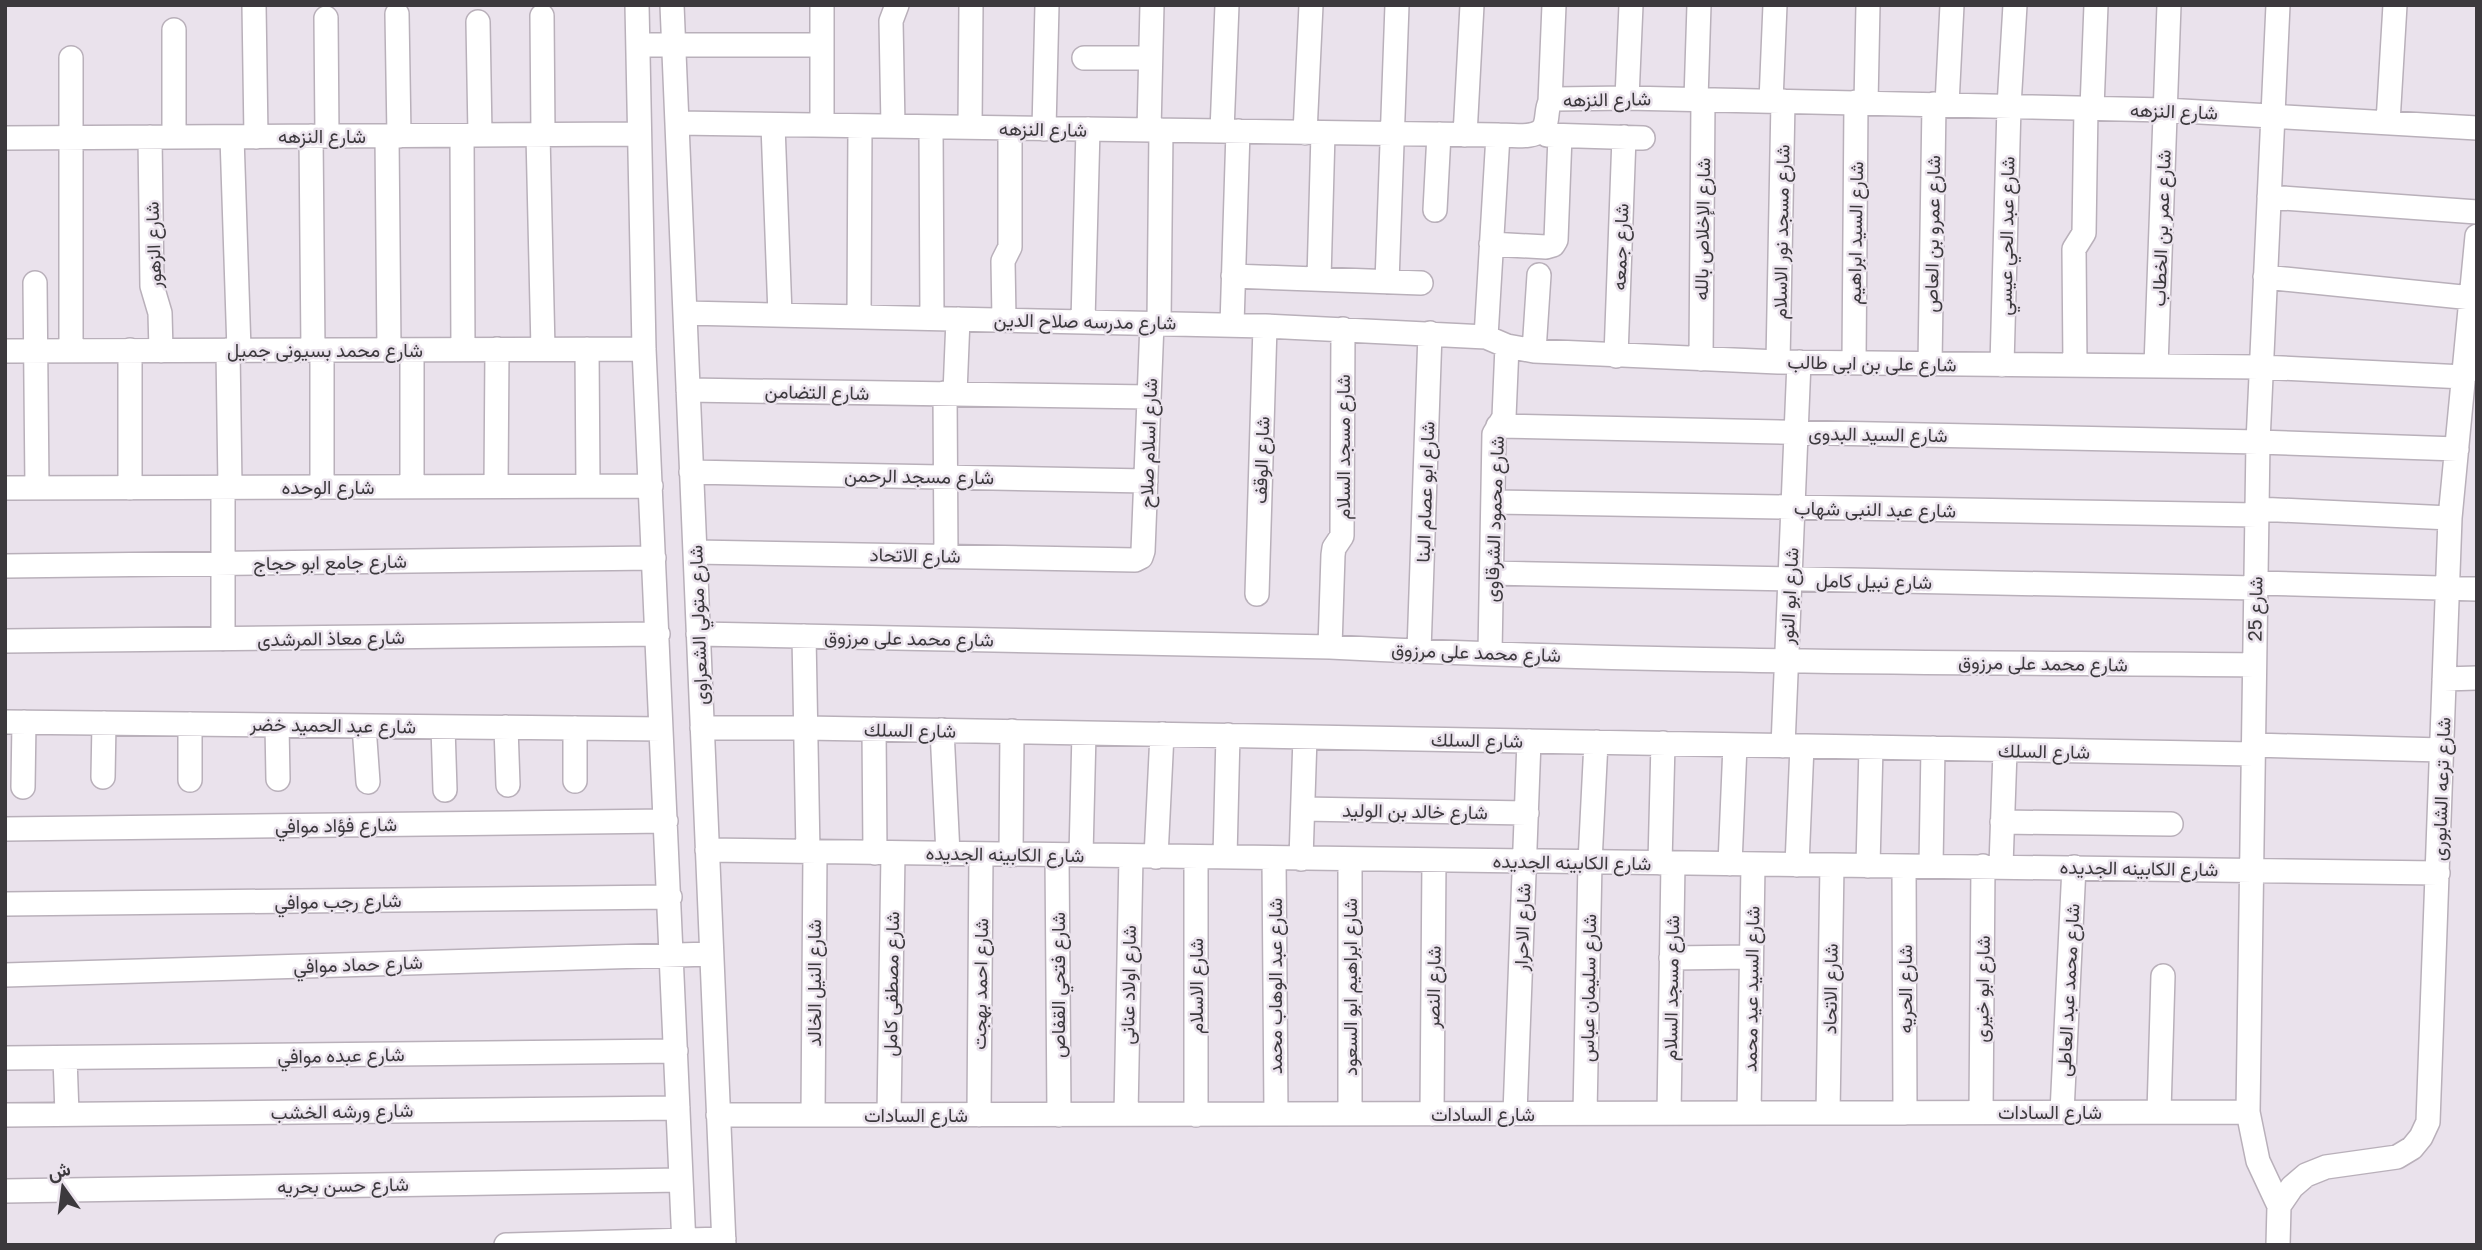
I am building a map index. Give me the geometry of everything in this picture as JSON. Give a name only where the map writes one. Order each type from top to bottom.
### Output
[{"type":"street","points":[[254,5],[256,136]]},
{"type":"street","points":[[637,5],[644,349],[684,1242]]},
{"type":"street","name":"شارع متولي الشعراوى","points":[[672,5],[724,1242]]},
{"type":"street","points":[[822,5],[822,125]]},
{"type":"street","points":[[893,126],[891,21],[897,5]]},
{"type":"street","points":[[970,127],[971,5]]},
{"type":"street","points":[[1044,128],[1047,5]]},
{"type":"street","name":"شارع اسلام صلاح","points":[[1135,560],[1141,557],[1143,551],[1149,397],[1155,323],[1155,130],[1150,58],[1152,5]]},
{"type":"street","points":[[1227,5],[1232,325]]},
{"type":"street","points":[[1311,5],[1320,279]]},
{"type":"street","points":[[1387,282],[1397,5]]},
{"type":"street","points":[[1465,135],[1472,5]]},
{"type":"street","points":[[1550,103],[1554,5]]},
{"type":"street","points":[[1627,98],[1630,5]]},
{"type":"street","name":"شارع الإخلاص بالله","points":[[1699,5],[1701,359]]},
{"type":"street","name":"شارع مسجد نور الاسلام","points":[[1776,5],[1777,101],[1789,362]]},
{"type":"street","name":"شارع السيد ابراهيم","points":[[1854,363],[1861,103],[1868,5]]},
{"type":"street","name":"شارع عمرو بن العاص","points":[[1930,364],[1940,104],[1952,5]]},
{"type":"street","name":"شارع عبد الحي عيسي","points":[[2003,365],[2009,106],[2015,5]]},
{"type":"street","points":[[2075,365],[2074,249],[2084,233],[2096,5]]},
{"type":"street","name":"شارع عمر بن الخطاب","points":[[2156,366],[2169,5]]},
{"type":"street","name":"شارع 25","points":[[2278,5],[2260,367],[2248,1112],[2258,1161],[2279,1206]]},
{"type":"street","points":[[2388,122],[2395,5]]},
{"type":"street","points":[[397,14],[393,136],[400,350],[412,486]]},
{"type":"street","points":[[542,16],[540,135],[543,349]]},
{"type":"street","points":[[322,487],[318,350],[319,136],[326,18]]},
{"type":"street","points":[[463,349],[478,22]]},
{"type":"street","points":[[174,30],[174,137]]},
{"type":"street","points":[[638,45],[822,45]]},
{"type":"street","points":[[71,58],[71,351]]},
{"type":"street","points":[[1084,58],[1150,58]]},
{"type":"street","name":"شارع النزهه","points":[[1551,134],[1545,125],[1550,103],[1556,99],[1627,98],[2165,110],[2477,128]]},
{"type":"street","name":"شارع النزهه","points":[[677,123],[1551,134]]},
{"type":"street","points":[[773,125],[780,315]]},
{"type":"street","points":[[859,317],[860,126]]},
{"type":"street","points":[[931,127],[932,318]]},
{"type":"street","points":[[1004,320],[1003,261],[1010,247],[1010,128]]},
{"type":"street","points":[[1083,321],[1088,129]]},
{"type":"street","name":"شارع النزهه","points":[[5,138],[638,134]]},
{"type":"street","points":[[1435,211],[1439,134]]},
{"type":"street","points":[[1491,244],[1546,247],[1553,245],[1556,240],[1551,134]]},
{"type":"street","name":"شارع جمعه","points":[[1551,134],[1633,138],[1616,356]]},
{"type":"street","points":[[1486,337],[1498,135]]},
{"type":"street","name":"شارع الزهور","points":[[150,137],[152,294],[160,313],[161,351]]},
{"type":"street","points":[[223,639],[223,564],[234,350],[232,137]]},
{"type":"street","points":[[2269,197],[2477,212]]},
{"type":"street","name":"شارع ترعه الشابورى","points":[[2279,1206],[2292,1187],[2306,1175],[2326,1167],[2397,1157],[2412,1148],[2428,1122],[2450,519],[2477,236]]},
{"type":"street","points":[[1534,351],[1539,275]]},
{"type":"street","points":[[1233,276],[1421,283]]},
{"type":"street","points":[[2265,277],[2472,298]]},
{"type":"street","points":[[35,283],[37,488]]},
{"type":"street","name":"شارع مدرسه صلاح الدين","points":[[685,313],[1232,325],[1486,337]]},
{"type":"street","points":[[946,556],[950,393],[958,319]]},
{"type":"street","name":"شارع الوقف","points":[[1256,594],[1265,326]]},
{"type":"street","name":"شارع مسجد السلام","points":[[1330,647],[1333,555],[1342,536],[1343,329]]},
{"type":"street","name":"شارع ابو عصام البنا","points":[[1419,651],[1430,333]]},
{"type":"street","name":"شارع على بن ابى طالب","points":[[1486,337],[1507,346],[1534,351],[1616,356],[1789,362],[2260,367],[2464,377]]},
{"type":"street","name":"شارع محمود الشرقاوى","points":[[1490,653],[1494,434],[1504,417],[1507,346]]},
{"type":"street","points":[[496,486],[497,349]]},
{"type":"street","points":[[587,349],[588,486]]},
{"type":"street","name":"شارع محمد بسيونى جميل","points":[[5,351],[644,349]]},
{"type":"street","points":[[130,351],[130,488]]},
{"type":"street","name":"شارع ابو النور","points":[[1789,362],[1796,432],[1786,660],[1797,865]]},
{"type":"street","name":"شارع التضامن","points":[[688,390],[1149,397]]},
{"type":"street","name":"شارع السيد البدوى","points":[[1498,426],[2258,442],[2457,449]]},
{"type":"street","name":"شارع مسجد الرحمن","points":[[691,472],[1146,481]]},
{"type":"street","name":"شارع الوحده","points":[[5,488],[651,485]]},
{"type":"street","name":"شارع عبد النبى شهاب","points":[[1493,502],[2257,512],[2450,519]]},
{"type":"street","name":"شارع الاتحاد","points":[[695,552],[1135,560]]},
{"type":"street","name":"شارع جامع ابو حجاج","points":[[5,566],[654,558]]},
{"type":"street","name":"شارع نبيل كامل","points":[[1492,573],[2477,589]]},
{"type":"street","name":"شارع معاذ المرشدى","points":[[5,641],[658,634]]},
{"type":"street","name":"شارع محمد على مرزوق","points":[[698,634],[1330,647],[1786,660],[2254,665]]},
{"type":"street","name":"شارع النيل الخالد","points":[[804,636],[811,852],[813,1115]]},
{"type":"street","points":[[2444,679],[2477,678]]},
{"type":"street","points":[[14,722],[23,787]]},
{"type":"street","name":"شارع عبد الحميد خضر","points":[[14,722],[662,729]]},
{"type":"street","points":[[103,777],[104,723]]},
{"type":"street","points":[[190,723],[190,780]]},
{"type":"street","points":[[276,725],[278,779]]},
{"type":"street","points":[[364,726],[368,782]]},
{"type":"street","points":[[443,727],[445,790]]},
{"type":"street","points":[[506,727],[508,785]]},
{"type":"street","points":[[575,728],[575,781]]},
{"type":"street","name":"شارع السلك","points":[[702,728],[1012,731],[2005,751],[2442,750]]},
{"type":"street","name":"شارع مصطفى كامل","points":[[874,729],[884,853],[889,1115]]},
{"type":"street","points":[[942,730],[948,854]]},
{"type":"street","points":[[1011,855],[1012,731]]},
{"type":"street","points":[[1081,855],[1084,733]]},
{"type":"street","points":[[1156,857],[1162,734]]},
{"type":"street","points":[[1225,858],[1228,735]]},
{"type":"street","points":[[1301,859],[1305,737]]},
{"type":"street","name":"شارع الاحرار","points":[[1515,1113],[1529,741]]},
{"type":"street","name":"شارع سليمان عباس","points":[[1585,1114],[1590,862],[1596,742]]},
{"type":"street","name":"شارع مسجد السلام","points":[[1663,743],[1671,958],[1669,1113]]},
{"type":"street","points":[[1730,864],[1735,745]]},
{"type":"street","points":[[1868,866],[1871,747]]},
{"type":"street","points":[[1931,865],[1933,748]]},
{"type":"street","name":"شارع ابو خيرى","points":[[1981,1112],[1992,866],[2002,822],[2005,751]]},
{"type":"street","name":"شارع خالد بن الوليد","points":[[1303,809],[1527,813]]},
{"type":"street","name":"شارع فؤاد موافي","points":[[5,829],[666,821]]},
{"type":"street","points":[[2002,822],[2171,824]]},
{"type":"street","name":"شارع الكابينه الجديده","points":[[707,850],[2438,873]]},
{"type":"street","name":"شارع احمد بهجت","points":[[979,1115],[982,854]]},
{"type":"street","name":"شارع فتحي القفاص","points":[[1057,855],[1059,1115]]},
{"type":"street","name":"شارع اولاد عنانى","points":[[1126,1114],[1131,856]]},
{"type":"street","name":"شارع الاسلام","points":[[1196,857],[1196,1115]]},
{"type":"street","name":"شارع عبد الوهاب محمد","points":[[1274,858],[1276,1114]]},
{"type":"street","name":"شارع ابراهيم ابو السعود","points":[[1350,859],[1350,1114]]},
{"type":"street","name":"شارع النصر","points":[[1432,1114],[1434,860]]},
{"type":"street","name":"شارع السيد عيد محمد","points":[[1749,1113],[1754,865]]},
{"type":"street","name":"شارع الاتحاد","points":[[1828,1113],[1832,865]]},
{"type":"street","name":"شارع الحريه","points":[[1904,866],[1905,1113]]},
{"type":"street","name":"شارع محمد عبد العاطى","points":[[2062,1112],[2074,867]]},
{"type":"street","name":"شارع رجب موافي","points":[[5,904],[670,897]]},
{"type":"street","name":"شارع حماد موافي","points":[[5,975],[711,954]]},
{"type":"street","points":[[1671,958],[1751,957]]},
{"type":"street","points":[[2159,1112],[2162,976]]},
{"type":"street","name":"شارع عبده موافي","points":[[5,1058],[676,1051]]},
{"type":"street","points":[[65,1058],[67,1114]]},
{"type":"street","name":"شارع ورشه الخشب","points":[[5,1115],[678,1108]]},
{"type":"street","name":"شارع السادات","points":[[718,1115],[2248,1112]]},
{"type":"street","name":"شارع حسن بحريه","points":[[5,1191],[681,1180]]},
{"type":"street","points":[[2278,1245],[2279,1206]]},
{"type":"street","points":[[506,1245],[724,1242]]}]
